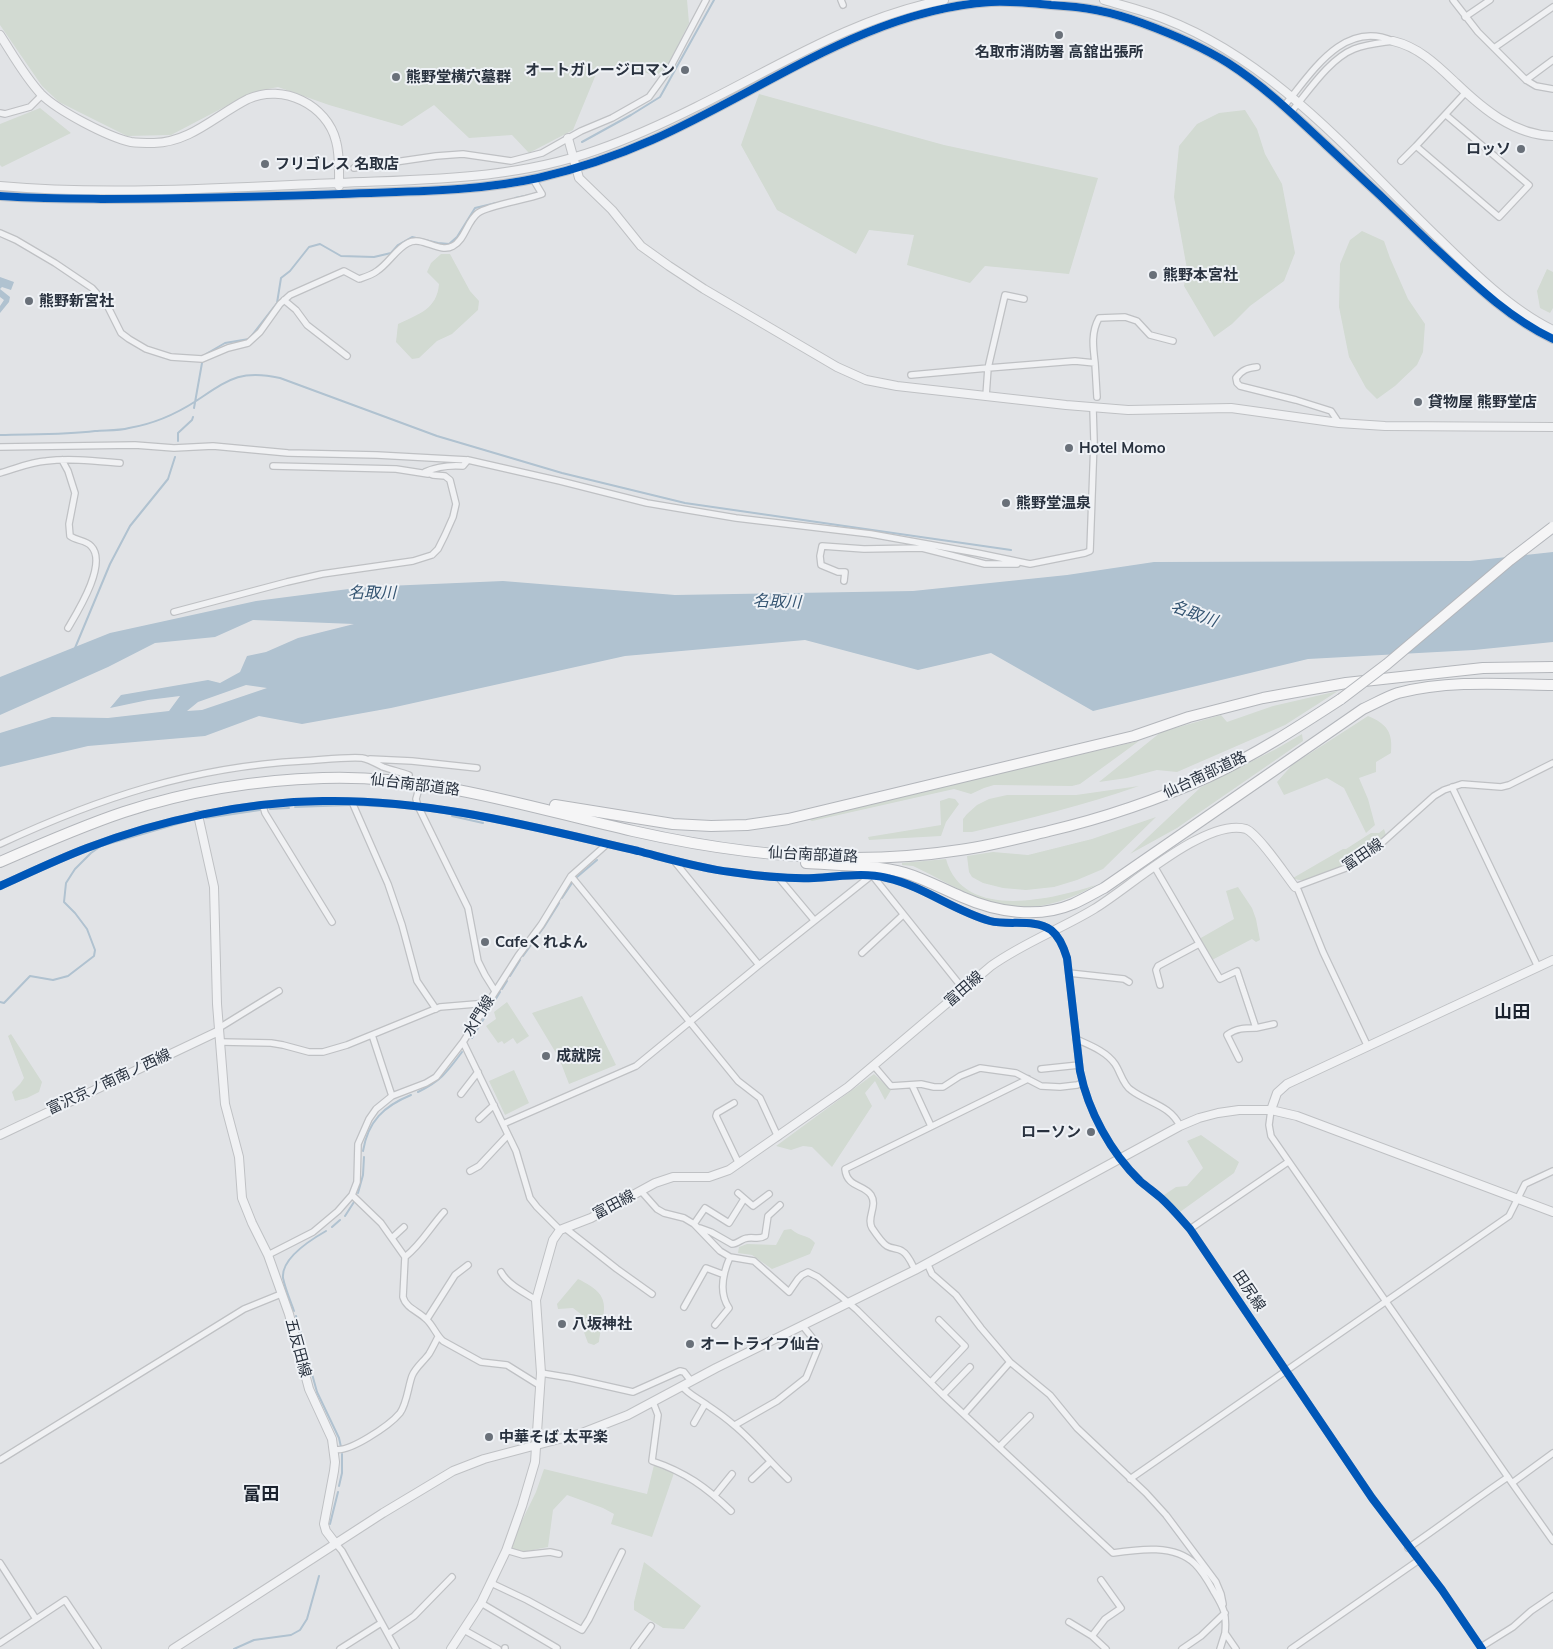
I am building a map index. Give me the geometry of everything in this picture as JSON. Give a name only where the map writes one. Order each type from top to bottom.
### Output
[{"type":"highway","name":"仙台南部道路","points":[[0,862],[78,829],[126,812],[182,796],[233,786],[326,777],[375,779],[448,788],[568,814],[634,831],[718,847],[782,854],[835,858],[916,855],[1002,843],[1077,824],[1133,807],[1212,775],[1269,744],[1341,699],[1387,664],[1510,560],[1553,527]]},
{"type":"highway","points":[[448,788],[673,824],[711,826],[747,824],[788,819],[1058,755],[1134,736],[1189,717],[1264,698],[1331,686],[1483,668],[1553,667]]},
{"type":"highway","points":[[634,831],[699,850],[754,858],[904,872],[992,908],[1022,912],[1047,910],[1072,904],[1104,888],[1363,710],[1396,694],[1428,687],[1485,683],[1553,684]]},
{"type":"street","points":[[354,168],[463,154],[511,161],[542,153],[581,131],[612,118],[649,96],[670,68],[706,0]]},
{"type":"street","points":[[0,186],[89,191],[488,176],[573,157],[628,138],[673,118],[851,29],[903,10],[944,0]]},
{"type":"street","points":[[1099,10],[1102,0],[1166,19],[1234,55],[1298,103],[1343,144],[1464,263],[1520,309],[1553,330]]},
{"type":"street","points":[[1453,0],[1465,17],[1526,80],[1536,86],[1553,90]]},
{"type":"street","points":[[1465,17],[1490,0]]},
{"type":"street","points":[[0,196],[112,200],[340,194],[470,189],[532,179],[576,168],[652,140],[824,52],[868,32],[905,19],[941,10],[991,2],[1027,3],[1099,10],[1137,21],[1190,42],[1224,60],[1291,112],[1485,293],[1522,322],[1553,339]]},
{"type":"street","points":[[1494,48],[1553,7]]},
{"type":"street","points":[[0,35],[32,84],[51,103],[113,136],[130,142],[167,142],[190,134],[250,98],[262,95],[285,95],[301,100],[311,105],[330,127],[336,139],[340,194]]},
{"type":"street","points":[[1284,106],[1326,56],[1341,44],[1367,36],[1380,35],[1405,43],[1419,50],[1466,92],[1511,125],[1525,132],[1553,136]]},
{"type":"street","points":[[1291,112],[1331,66],[1347,53],[1370,44],[1393,40]]},
{"type":"street","points":[[1526,80],[1553,60]]},
{"type":"street","points":[[1401,161],[1466,92]]},
{"type":"street","points":[[0,113],[5,114],[30,107],[42,95]]},
{"type":"street","points":[[1416,146],[1499,217],[1529,185],[1446,115]]},
{"type":"street","points":[[568,138],[579,178],[612,210],[641,246],[704,289],[837,367],[866,380],[897,386],[1093,408],[1128,410],[1231,408],[1339,423],[1451,428],[1553,427]]},
{"type":"street","points":[[511,161],[513,171]]},
{"type":"street","points":[[0,233],[16,240],[92,288],[107,305],[121,333],[129,339],[146,349],[171,357],[202,359],[228,348],[248,343],[257,336],[284,300],[290,295],[344,271],[360,279],[367,276],[378,271],[389,258],[407,243],[415,240],[445,248],[452,247],[459,242],[478,212],[542,194],[532,179]]},
{"type":"street","points":[[986,396],[988,368],[1005,295],[1024,299]]},
{"type":"street","points":[[284,300],[296,310],[307,325],[347,356]]},
{"type":"street","points":[[1096,397],[1092,339],[1099,318],[1125,317],[1137,321],[1150,335],[1173,341]]},
{"type":"street","points":[[911,375],[1075,361],[1095,363]]},
{"type":"street","points":[[1256,367],[1248,368],[1236,378],[1240,386],[1331,411],[1339,423]]},
{"type":"street","points":[[844,581],[845,572],[838,572],[821,565],[822,546],[864,549],[922,548],[985,564],[1030,564],[1090,551],[1094,441],[1093,408]]},
{"type":"street","points":[[1,448],[135,445],[174,448],[213,446],[288,453],[468,460],[647,503],[736,518],[871,534],[1027,563]]},
{"type":"street","points":[[62,460],[68,471],[75,493],[69,524],[70,536],[90,544],[94,550],[97,567],[81,605],[68,628]]},
{"type":"street","points":[[0,473],[32,463],[62,460],[120,463]]},
{"type":"street","points":[[433,475],[425,472],[435,467],[463,466],[468,460]]},
{"type":"street","points":[[174,612],[322,574],[421,560],[432,555],[438,549],[453,517],[456,504],[450,480],[446,476],[396,469],[273,466]]},
{"type":"street","points":[[365,758],[393,770],[409,774]]},
{"type":"street","points":[[0,844],[37,827],[114,797],[191,775],[283,762],[365,758],[477,768]]},
{"type":"street","name":"富田線","points":[[563,1229],[591,1218],[656,1183],[673,1176],[708,1177],[729,1170],[778,1137],[874,1066],[991,966],[1008,954],[1093,909],[1154,866],[1196,840],[1216,832],[1236,828],[1247,830],[1257,837],[1294,886],[1346,868],[1384,841],[1434,796],[1444,790],[1462,784],[1501,787],[1509,785],[1553,763]]},
{"type":"street","points":[[1452,787],[1538,967]]},
{"type":"street","points":[[418,792],[416,799],[418,806],[468,908],[478,961],[495,991]]},
{"type":"street","points":[[0,886],[86,848],[130,833],[198,815],[262,806],[324,801],[352,802],[418,806],[497,819],[675,862],[733,873],[778,877],[814,878],[872,875],[890,878],[912,886],[965,912],[992,921],[1033,924],[1052,931]]},
{"type":"street","points":[[352,802],[388,884],[402,925],[417,981],[436,1009]]},
{"type":"street","points":[[262,806],[332,922]]},
{"type":"street","name":"五反田線","points":[[198,815],[214,887],[219,1029],[225,1104],[239,1157],[241,1191],[244,1204],[268,1255],[288,1314],[309,1389],[328,1429],[334,1449],[334,1471],[324,1524],[326,1531],[342,1552],[396,1649]]},
{"type":"street","name":"水門線","points":[[606,844],[571,876],[541,925],[518,956],[463,1042],[516,1151],[530,1198],[537,1207],[563,1229],[652,1294]]},
{"type":"street","points":[[675,862],[759,965]]},
{"type":"street","points":[[1154,866],[1220,979],[1236,971],[1256,1028]]},
{"type":"street","points":[[872,875],[964,990]]},
{"type":"street","points":[[503,1124],[636,1066],[814,920],[872,875]]},
{"type":"street","points":[[571,876],[738,1081],[760,1098],[778,1137]]},
{"type":"street","points":[[778,877],[814,920]]},
{"type":"street","points":[[1294,886],[1298,890],[1323,952],[1368,1047]]},
{"type":"street","points":[[862,953],[903,915]]},
{"type":"street","name":"田尻線","points":[[1052,931],[1062,942],[1067,958],[1082,1083],[1105,1138],[1119,1158],[1140,1181],[1161,1198],[1190,1229],[1372,1498],[1408,1548],[1442,1590],[1482,1648]]},
{"type":"street","points":[[1160,985],[1156,970],[1158,966],[1200,944]]},
{"type":"street","points":[[1553,960],[1287,1084],[1277,1092],[1270,1110],[1271,1136],[1288,1162],[1553,1541]]},
{"type":"street","points":[[1069,974],[1124,979],[1129,982]]},
{"type":"street","points":[[219,1029],[279,991]]},
{"type":"street","points":[[220,1042],[283,1044],[309,1052],[323,1052],[348,1045],[440,1007],[488,1003]]},
{"type":"street","points":[[1239,1059],[1227,1035],[1233,1030],[1240,1028],[1256,1028],[1274,1024]]},
{"type":"street","name":"富沢京ノ南南ノ西線","points":[[0,1135],[219,1029]]},
{"type":"street","points":[[372,1035],[392,1096]]},
{"type":"street","points":[[1076,1039],[1095,1048],[1111,1059],[1129,1089],[1159,1104],[1175,1116],[1180,1126]]},
{"type":"street","points":[[268,1255],[313,1232],[330,1218],[352,1194],[357,1182],[358,1144],[369,1119],[376,1109],[392,1096],[426,1083],[436,1077],[463,1042]]},
{"type":"street","points":[[874,1066],[891,1086],[921,1084],[943,1087],[960,1076],[980,1068],[1016,1073],[1045,1086],[1078,1085],[1082,1083]]},
{"type":"street","points":[[1041,1069],[1079,1066]]},
{"type":"street","points":[[461,1094],[478,1072]]},
{"type":"street","points":[[915,1270],[908,1256],[902,1251],[886,1245],[871,1227],[870,1222],[874,1202],[872,1197],[868,1192],[854,1185],[846,1174],[845,1168],[1028,1079]]},
{"type":"street","points":[[912,1085],[931,1126]]},
{"type":"street","points":[[734,1103],[722,1109],[716,1116],[738,1164]]},
{"type":"street","points":[[479,1119],[494,1105]]},
{"type":"street","points":[[173,1649],[453,1471],[484,1459],[603,1426],[927,1264],[1180,1126],[1218,1113],[1270,1110],[1297,1116],[1553,1212]]},
{"type":"street","points":[[470,1172],[479,1166],[508,1135]]},
{"type":"street","points":[[1190,1229],[1288,1162]]},
{"type":"street","points":[[1130,1479],[1509,1216],[1525,1184],[1553,1171]]},
{"type":"street","points":[[641,1191],[657,1209],[664,1213],[684,1218],[732,1244],[745,1238],[761,1238],[765,1236],[768,1216],[780,1205]]},
{"type":"street","points":[[738,1193],[753,1206],[769,1194]]},
{"type":"street","points":[[352,1194],[370,1210],[405,1257],[403,1297],[405,1302],[427,1319],[438,1337],[481,1362],[507,1365],[539,1385]]},
{"type":"street","points":[[696,1226],[705,1208],[728,1222],[744,1199]]},
{"type":"street","points":[[405,1257],[413,1251],[444,1212]]},
{"type":"street","points":[[696,1226],[710,1241],[730,1257],[754,1262],[789,1292],[802,1274],[808,1272],[818,1277],[848,1303],[943,1395],[1113,1553],[1160,1550],[1184,1556],[1202,1572],[1223,1606]]},
{"type":"street","points":[[392,1238],[404,1227]]},
{"type":"street","points":[[454,1648],[481,1603],[506,1550],[535,1462],[541,1373],[536,1300],[553,1240],[563,1229]]},
{"type":"street","points":[[715,1325],[729,1308],[724,1302],[722,1274],[730,1257]]},
{"type":"street","points":[[427,1319],[455,1275],[468,1264]]},
{"type":"street","points":[[927,1264],[932,1274],[956,1295],[980,1328],[1010,1362],[1050,1395],[1077,1428],[1146,1493],[1166,1515],[1216,1582],[1222,1594],[1226,1622],[1220,1649]]},
{"type":"street","points":[[684,1307],[706,1268],[722,1274]]},
{"type":"street","points":[[501,1272],[516,1287],[536,1300]]},
{"type":"street","points":[[0,1460],[244,1309],[281,1294]]},
{"type":"street","points":[[931,1382],[965,1346],[939,1320]]},
{"type":"street","points":[[735,1425],[777,1400],[806,1378],[819,1346],[802,1325]]},
{"type":"street","points":[[334,1449],[338,1451],[355,1445],[400,1413],[412,1375],[430,1353],[438,1337]]},
{"type":"street","points":[[964,1414],[1010,1362]]},
{"type":"street","points":[[943,1395],[970,1368]]},
{"type":"street","points":[[541,1373],[633,1392],[680,1371],[684,1372],[691,1381]]},
{"type":"street","points":[[682,1386],[688,1394],[735,1425],[788,1479]]},
{"type":"street","points":[[653,1402],[658,1415],[652,1461],[673,1468],[699,1483],[715,1495],[731,1511]]},
{"type":"street","points":[[694,1423],[705,1404]]},
{"type":"street","points":[[1000,1446],[1030,1416]]},
{"type":"street","points":[[1512,1483],[1553,1453]]},
{"type":"street","points":[[752,1479],[770,1462]]},
{"type":"street","points":[[715,1495],[732,1474]]},
{"type":"street","points":[[1408,1548],[1439,1527],[1473,1500],[1508,1477]]},
{"type":"street","points":[[506,1550],[523,1555],[550,1552],[559,1554]]},
{"type":"street","points":[[491,1584],[528,1600],[582,1630],[622,1552]]},
{"type":"street","points":[[1291,1649],[1419,1560]]},
{"type":"street","points":[[0,1563],[36,1619]]},
{"type":"street","points":[[388,1634],[414,1616],[452,1577]]},
{"type":"street","points":[[1092,1636],[1106,1620],[1121,1608],[1101,1580]]},
{"type":"street","points":[[1482,1648],[1553,1596]]},
{"type":"street","points":[[0,1643],[65,1600],[98,1649]]},
{"type":"street","points":[[481,1603],[557,1648]]},
{"type":"street","points":[[1182,1649],[1201,1636],[1224,1613]]},
{"type":"street","points":[[340,1649],[381,1622]]},
{"type":"street","points":[[1069,1622],[1092,1636],[1106,1649]]},
{"type":"street","points":[[634,1649],[651,1626]]},
{"type":"street","points":[[464,1630],[498,1649]]},
{"type":"street","points":[[1225,1633],[1236,1649]]},
{"type":"shaded area","points":[[0,0],[687,0],[689,23],[668,65],[656,76],[628,67],[599,67],[573,130],[529,153],[512,135],[469,138],[434,105],[402,126],[329,105],[278,87],[253,92],[171,135],[127,136],[59,102],[42,86],[0,25]]},
{"type":"shaded area","points":[[759,94],[944,145],[1098,178],[1069,274],[985,266],[970,283],[907,265],[914,235],[869,230],[856,254],[777,210],[741,145]]},
{"type":"shaded area","points":[[40,108],[71,133],[2,167],[0,165],[0,124]]},
{"type":"shaded area","points":[[1245,110],[1257,129],[1265,154],[1282,184],[1295,253],[1284,281],[1250,306],[1232,324],[1214,337],[1184,286],[1187,269],[1174,197],[1179,146],[1197,124],[1219,113]]},
{"type":"shaded area","points":[[1362,231],[1384,241],[1408,299],[1425,324],[1423,352],[1417,365],[1395,386],[1377,399],[1366,388],[1349,357],[1339,307],[1340,264],[1350,240]]},
{"type":"shaded area","points":[[441,254],[450,254],[470,291],[479,301],[478,310],[452,334],[437,341],[419,358],[412,359],[396,342],[398,324],[426,310],[435,299],[439,284],[427,272],[431,263]]},
{"type":"shaded area","points":[[1547,269],[1553,272],[1553,308],[1550,313],[1540,308],[1537,291]]},
{"type":"shaded area","points":[[1338,691],[1285,725],[1177,772],[1157,770],[1127,778],[1099,782],[1161,732],[1221,715],[1227,722],[1273,706]]},
{"type":"shaded area","points":[[1368,716],[1380,722],[1390,734],[1391,753],[1376,762],[1376,772],[1359,778],[1368,799],[1375,825],[1366,833],[1344,788],[1327,778],[1284,795],[1277,782],[1292,765]]},
{"type":"shaded area","points":[[1302,734],[1303,741],[1177,828],[1130,854],[1201,787]]},
{"type":"shaded area","points":[[1139,741],[1080,784],[1072,786],[994,785],[971,794],[954,789],[812,821],[806,818]]},
{"type":"shaded area","points":[[1139,786],[1035,817],[972,832],[963,832],[963,819],[977,805],[989,799],[1007,795],[1076,795]]},
{"type":"shaded area","points":[[949,798],[955,799],[959,804],[946,822],[941,836],[869,840],[868,837],[941,825],[940,801]]},
{"type":"shaded area","points":[[1156,817],[1103,869],[1054,887],[1026,890],[1003,888],[983,883],[972,877],[969,872],[967,856],[993,852],[1028,855],[1092,839]]},
{"type":"shaded area","points":[[1384,829],[1386,835],[1367,850],[1328,874],[1303,880],[1293,878],[1371,833],[1379,833]]},
{"type":"shaded area","points":[[946,859],[956,879],[971,892],[990,899],[1011,901],[1034,900],[1057,896],[1096,885],[1053,903],[1039,906],[1009,907],[978,898],[913,866],[902,865],[902,863]]},
{"type":"shaded area","points":[[1238,887],[1252,908],[1260,940],[1256,942],[1252,939],[1212,960],[1199,939],[1234,919],[1226,891]]},
{"type":"shaded area","points":[[582,996],[616,1065],[569,1084],[559,1058],[532,1013]]},
{"type":"shaded area","points":[[507,1002],[529,1036],[517,1044],[513,1038],[504,1044],[502,1041],[498,1043],[486,1026],[496,1019],[494,1012]]},
{"type":"shaded area","points":[[11,1034],[42,1082],[39,1092],[15,1101],[12,1092],[24,1078],[8,1036]]},
{"type":"shaded area","points":[[514,1070],[529,1103],[505,1115],[489,1081]]},
{"type":"shaded area","points":[[874,1074],[891,1090],[885,1100],[875,1081],[865,1093],[872,1106],[832,1167],[812,1147],[803,1146],[791,1150],[776,1146]]},
{"type":"shaded area","points":[[1201,1135],[1239,1162],[1234,1173],[1180,1212],[1164,1195],[1176,1187],[1187,1186],[1203,1168],[1187,1141]]},
{"type":"shaded area","points":[[791,1229],[798,1234],[810,1238],[815,1243],[810,1254],[772,1269],[752,1255],[738,1253],[739,1247],[747,1244],[776,1245],[784,1230]]},
{"type":"shaded area","points":[[578,1279],[597,1291],[602,1297],[604,1304],[599,1342],[594,1345],[588,1343],[582,1327],[582,1315],[573,1308],[558,1309],[557,1304]]},
{"type":"shaded area","points":[[654,1465],[674,1473],[652,1537],[611,1524],[614,1514],[567,1495],[553,1510],[548,1547],[522,1552],[509,1547],[536,1492],[544,1469],[647,1494]]},
{"type":"shaded area","points":[[644,1562],[701,1606],[684,1629],[663,1628],[634,1610],[634,1602]]},
{"type":"water","points":[[0,277],[14,282],[11,290],[2,287],[0,289]]},
{"type":"water","points":[[0,289],[10,297],[9,302],[0,313],[0,306],[4,300],[0,297]]},
{"type":"water","name":"名取川","points":[[1553,552],[1553,642],[1474,650],[1308,659],[1093,711],[991,653],[918,670],[805,640],[625,656],[391,708],[302,724],[259,716],[205,736],[88,746],[0,767],[0,733],[52,717],[108,718],[169,711],[180,696],[110,708],[121,695],[208,680],[220,683],[240,672],[247,656],[266,652],[298,638],[354,624],[253,620],[215,637],[155,643],[108,667],[0,715],[0,677],[110,633],[256,601],[364,587],[503,581],[675,595],[913,591],[1067,575],[1154,562],[1470,561]],"holes":[[[246,685],[267,688],[202,710],[187,711],[198,702]]]},
{"type":"waterway","points":[[582,142],[660,97],[714,0]]},
{"type":"waterway","points":[[515,198],[530,195]]},
{"type":"waterway","points":[[206,354],[225,343],[249,339],[277,303],[281,278],[290,271],[309,247],[320,244],[341,256],[374,257],[391,253],[398,245],[412,237],[449,244],[457,237],[475,208],[496,203]]},
{"type":"waterway","points":[[194,408],[202,363]]},
{"type":"waterway","points":[[0,435],[121,430],[155,421],[172,414],[235,378],[254,375],[266,376],[280,378],[437,436],[562,473],[685,503],[1011,550]]},
{"type":"waterway","points":[[178,441],[178,433],[193,417]]},
{"type":"waterway","points":[[75,648],[110,564],[130,526],[168,479],[175,457]]},
{"type":"waterway","points":[[295,807],[350,805]]},
{"type":"waterway","points":[[357,805],[409,808]]},
{"type":"waterway","points":[[270,809],[289,808]]},
{"type":"waterway","points":[[206,818],[260,810]]},
{"type":"waterway","points":[[452,816],[483,823]]},
{"type":"waterway","points":[[0,1002],[4,1003],[30,976],[53,980],[68,976],[94,956],[95,950],[87,929],[64,902],[66,883],[75,869],[91,853],[101,846],[191,820]]},
{"type":"waterway","points":[[577,877],[597,860]]},
{"type":"waterway","points":[[562,898],[572,883]]},
{"type":"waterway","points":[[523,956],[559,903]]},
{"type":"waterway","points":[[510,976],[520,960]]},
{"type":"waterway","points":[[502,989],[507,981]]},
{"type":"waterway","points":[[472,1038],[500,992]]},
{"type":"waterway","points":[[418,1092],[443,1075],[462,1052]]},
{"type":"waterway","points":[[363,1151],[365,1140],[373,1123],[393,1104],[411,1095]]},
{"type":"waterway","points":[[358,1193],[363,1175],[364,1157]]},
{"type":"waterway","points":[[345,1216],[354,1202]]},
{"type":"waterway","points":[[332,1227],[340,1220]]},
{"type":"waterway","points":[[294,1311],[283,1278],[287,1263],[298,1250],[326,1231]]},
{"type":"waterway","points":[[296,1316],[317,1392],[339,1438],[341,1447]]},
{"type":"waterway","points":[[339,1486],[342,1473],[342,1454]]},
{"type":"waterway","points":[[330,1524],[338,1492]]},
{"type":"waterway","points":[[234,1649],[254,1640],[291,1635],[300,1630],[307,1619],[319,1576]]},
{"type":"cycle path","points":[[0,196],[94,199],[285,196],[441,190],[514,183],[582,166],[638,146],[693,120],[816,56],[858,36],[901,20],[945,8],[991,2],[1021,2],[1086,8],[1130,19],[1175,36],[1218,57],[1267,91],[1291,112],[1490,297],[1520,320],[1553,339]]},
{"type":"cycle path","points":[[0,886],[54,861],[115,838],[203,814],[293,802],[363,802],[403,805],[482,816],[719,870],[793,878],[878,876],[913,887],[977,917],[990,921],[1029,923],[1044,926],[1057,936],[1067,958],[1080,1071],[1095,1116],[1110,1144],[1129,1170],[1165,1202],[1190,1229],[1372,1498],[1442,1590],[1482,1649]]},
{"type":"place","name":"名取市消防署 高舘出張所","points":[[1059,35]]},
{"type":"place","name":"オートガレージロマン","points":[[685,70]]},
{"type":"place","name":"熊野堂横穴墓群","points":[[396,77]]},
{"type":"place","name":"ロッソ","points":[[1521,149]]},
{"type":"place","name":"フリゴレス 名取店","points":[[265,164]]},
{"type":"place","name":"熊野本宮社","points":[[1153,275]]},
{"type":"place","name":"熊野新宮社","points":[[29,301]]},
{"type":"place","name":"貸物屋 熊野堂店","points":[[1418,402]]},
{"type":"place","name":"Hotel Momo","points":[[1069,448]]},
{"type":"place","name":"熊野堂温泉","points":[[1006,503]]},
{"type":"place","name":"Cafeくれよん","points":[[485,942]]},
{"type":"place","name":"成就院","points":[[546,1056]]},
{"type":"place","name":"ローソン","points":[[1091,1132]]},
{"type":"place","name":"八坂神社","points":[[562,1324]]},
{"type":"place","name":"オートライフ仙台","points":[[690,1344]]},
{"type":"place","name":"中華そば 太平楽","points":[[489,1437]]},
{"type":"district","name":"山田","points":[[1512,1013]]},
{"type":"district","name":"富田","points":[[261,1495]]}]
